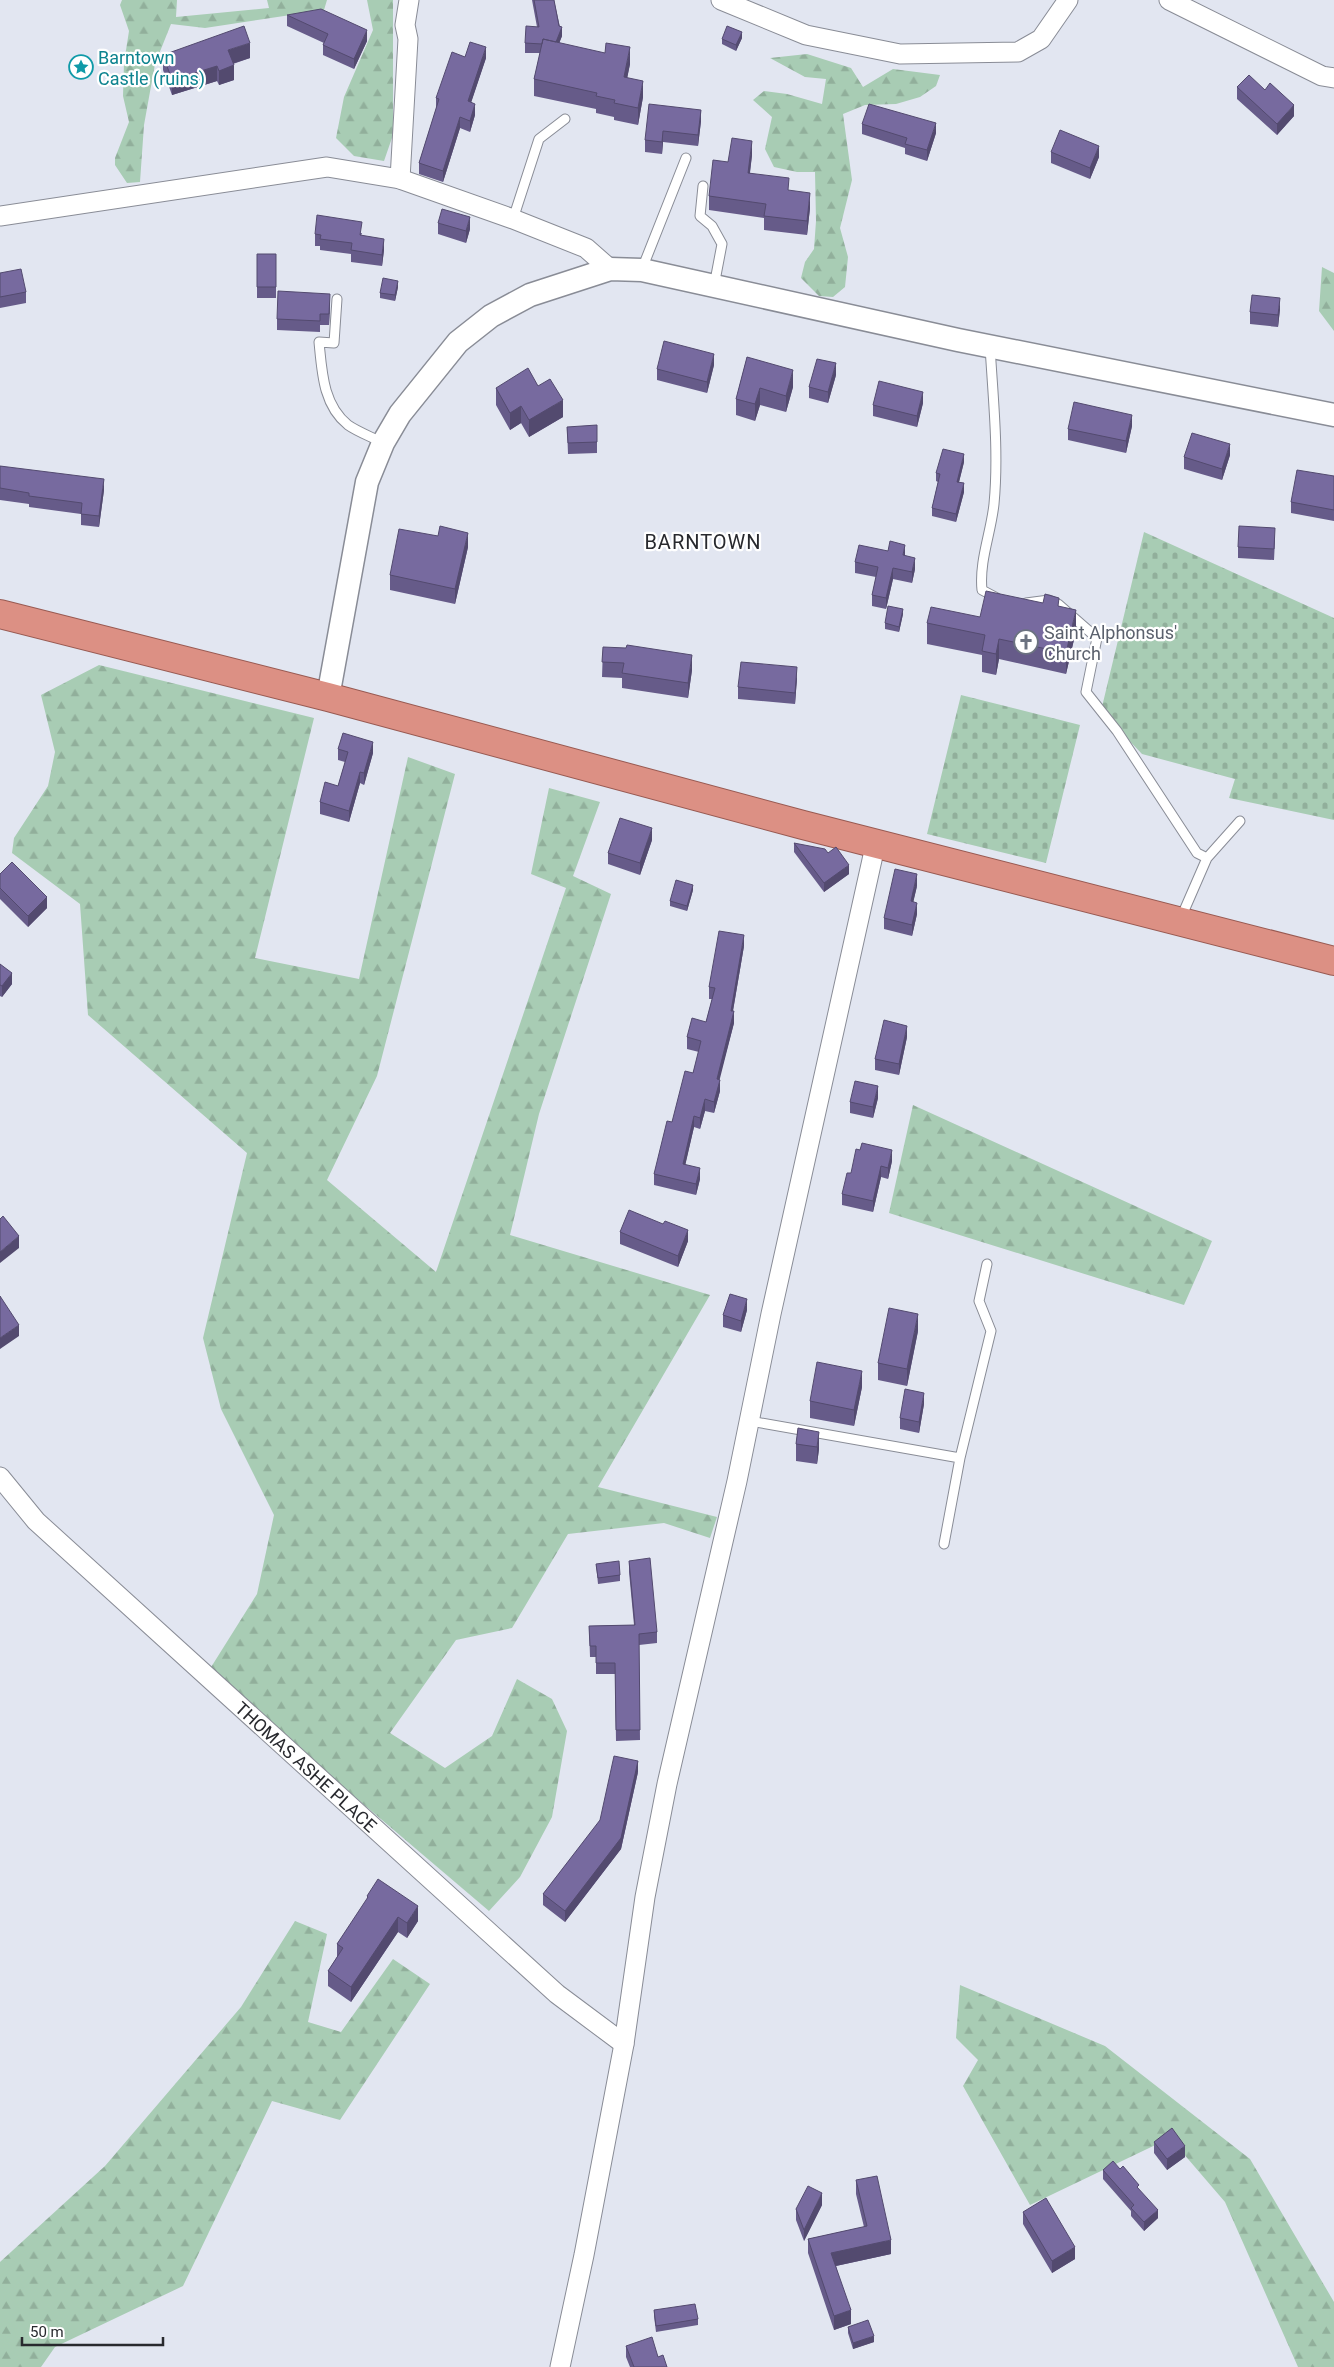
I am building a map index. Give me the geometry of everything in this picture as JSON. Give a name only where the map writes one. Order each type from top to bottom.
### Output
[{"type":"highway","points":[[0,614],[328,697],[613,775],[1334,961]]},
{"type":"street","points":[[400,179],[408,39],[405,25],[410,0]]},
{"type":"street","points":[[721,0],[806,35],[900,54],[1018,52],[1041,39],[1068,0]]},
{"type":"street","points":[[1169,0],[1322,76],[1334,78]]},
{"type":"street","points":[[0,216],[327,167],[400,179],[513,219],[586,248],[610,269]]},
{"type":"street","points":[[328,697],[367,482],[383,443],[400,414],[458,342],[491,316],[530,296],[610,269],[642,270],[990,346],[1334,415]]},
{"type":"street","points":[[560,2367],[584,2255],[624,2044],[645,1897],[667,1784],[750,1421],[771,1314],[876,842]]},
{"type":"street","name":"THOMAS ASHE PLACE","points":[[0,1477],[36,1521],[144,1622],[557,1994],[624,2044]]},
{"type":"lane","points":[[513,219],[539,139],[565,120]]},
{"type":"lane","points":[[642,270],[686,158]]},
{"type":"lane","points":[[703,186],[700,216],[712,226],[722,244],[714,287]]},
{"type":"lane","points":[[338,299],[334,343],[319,342],[322,379],[332,407],[348,425],[383,443]]},
{"type":"lane","points":[[990,346],[995,430],[994,504],[980,574],[982,590],[1007,601],[1021,604],[1049,600],[1058,604],[1097,638],[1086,692],[1117,731],[1198,853],[1207,858]]},
{"type":"lane","points":[[1180,920],[1207,858],[1240,821]]},
{"type":"lane","points":[[944,1544],[960,1458],[991,1331],[979,1301],[987,1264]]},
{"type":"lane","points":[[750,1421],[960,1458]]},
{"type":"green space","points":[[122,0],[177,0],[176,17],[269,8],[267,0],[327,0],[324,10],[205,28],[171,24],[155,64],[144,125],[140,182],[127,183],[115,165],[115,158],[129,122],[123,96],[124,63],[129,31],[120,5]]},
{"type":"green space","points":[[367,0],[393,0],[393,135],[384,161],[354,156],[336,138],[344,97],[373,30]]},
{"type":"green space","points":[[807,54],[851,68],[863,87],[893,69],[940,75],[936,86],[920,97],[896,104],[865,105],[843,114],[852,180],[840,228],[848,257],[845,287],[833,297],[819,296],[801,278],[805,262],[814,249],[816,221],[815,172],[797,172],[774,167],[765,149],[772,117],[753,100],[764,91],[787,94],[822,104],[826,79],[805,77],[770,58]]},
{"type":"green space","points":[[1322,267],[1334,273],[1334,331],[1319,311]]},
{"type":"green space","points":[[1144,532],[1334,618],[1334,820],[1229,798],[1235,779],[1142,754],[1101,711]]},
{"type":"green space","points":[[99,665],[314,718],[255,958],[359,979],[408,757],[455,774],[377,1076],[327,1180],[436,1272],[566,888],[531,874],[549,788],[600,802],[573,876],[611,894],[539,1114],[510,1235],[710,1295],[598,1487],[717,1517],[710,1538],[664,1523],[568,1534],[512,1628],[456,1640],[390,1733],[445,1768],[492,1736],[517,1679],[552,1699],[567,1731],[552,1817],[520,1877],[489,1911],[208,1672],[257,1594],[274,1515],[221,1409],[203,1338],[247,1153],[88,1015],[80,904],[12,853],[14,838],[48,786],[55,752],[41,695]]},
{"type":"green space","points":[[961,695],[1080,725],[1046,863],[927,834]]},
{"type":"green space","points":[[913,1105],[1212,1241],[1184,1305],[889,1213]]},
{"type":"green space","points":[[295,1921],[327,1934],[308,2022],[341,2032],[393,1959],[430,1984],[340,2120],[272,2101],[183,2286],[55,2347],[41,2367],[0,2367],[0,2262],[105,2166],[241,2007]]},
{"type":"green space","points":[[960,1985],[1105,2046],[1250,2159],[1334,2302],[1334,2367],[1298,2367],[1225,2202],[1170,2138],[1030,2205],[963,2086],[978,2060],[956,2038]]},
{"type":"building","points":[[534,0],[554,0],[559,26],[562,27],[556,42],[543,39],[542,44],[525,43],[526,26],[539,27]]},
{"type":"building","points":[[321,9],[367,30],[354,59],[323,45],[328,34],[287,15]]},
{"type":"building","points":[[244,26],[250,43],[228,50],[234,65],[219,71],[217,66],[172,80],[163,55]]},
{"type":"building","points":[[727,26],[742,32],[736,45],[722,39]]},
{"type":"building","points":[[543,39],[605,53],[606,43],[630,47],[624,77],[643,81],[638,108],[614,103],[615,100],[596,96],[597,93],[534,79]]},
{"type":"building","points":[[470,42],[486,47],[468,101],[475,104],[470,121],[460,117],[443,171],[419,163],[439,99],[436,98],[452,52],[465,57]]},
{"type":"building","points":[[1249,75],[1265,90],[1270,83],[1294,105],[1277,124],[1237,87]]},
{"type":"building","points":[[649,104],[701,110],[698,135],[663,131],[662,142],[645,140]]},
{"type":"building","points":[[869,104],[936,123],[927,150],[905,144],[907,138],[862,124]]},
{"type":"building","points":[[1060,130],[1099,146],[1090,168],[1051,152]]},
{"type":"building","points":[[732,138],[752,141],[748,173],[789,178],[788,190],[810,193],[807,221],[764,216],[766,204],[709,196],[713,160],[728,162]]},
{"type":"building","points":[[442,209],[470,217],[466,231],[438,223]]},
{"type":"building","points":[[317,215],[362,222],[360,235],[384,239],[382,255],[351,250],[352,243],[320,239],[321,235],[315,234]]},
{"type":"building","points":[[257,254],[276,254],[276,287],[257,287]]},
{"type":"building","points":[[21,269],[26,292],[0,297],[0,273]]},
{"type":"building","points":[[383,278],[398,281],[395,295],[380,293]]},
{"type":"building","points":[[278,291],[330,294],[329,314],[320,314],[320,321],[277,319]]},
{"type":"building","points":[[1252,295],[1280,298],[1278,315],[1250,312]]},
{"type":"building","points":[[664,341],[714,354],[707,382],[657,369]]},
{"type":"building","points":[[747,357],[793,370],[786,396],[760,388],[755,404],[736,399]]},
{"type":"building","points":[[817,359],[836,363],[828,392],[809,387]]},
{"type":"building","points":[[528,368],[538,386],[550,379],[563,400],[529,420],[521,406],[510,413],[496,388]]},
{"type":"building","points":[[879,381],[923,392],[917,416],[873,405]]},
{"type":"building","points":[[1074,402],[1132,415],[1126,441],[1068,429]]},
{"type":"building","points":[[597,425],[597,442],[568,443],[567,427]]},
{"type":"building","points":[[1192,433],[1230,444],[1222,469],[1184,457]]},
{"type":"building","points":[[943,449],[964,454],[957,482],[964,483],[956,514],[932,508],[940,474],[936,473]]},
{"type":"building","points":[[0,466],[104,479],[99,516],[81,514],[82,503],[29,496],[29,493],[0,488]]},
{"type":"building","points":[[1297,470],[1334,476],[1334,510],[1291,502]]},
{"type":"building","points":[[440,526],[468,533],[455,589],[390,575],[399,529],[438,536]]},
{"type":"building","points":[[1239,526],[1275,528],[1274,549],[1238,547]]},
{"type":"building","points":[[890,541],[905,545],[903,555],[915,558],[912,572],[893,568],[886,598],[872,595],[878,567],[855,562],[859,545],[888,551]]},
{"type":"building","points":[[986,591],[1043,603],[1045,594],[1059,598],[1058,606],[1076,610],[1066,653],[999,639],[996,654],[982,651],[985,635],[927,623],[931,607],[980,617]]},
{"type":"building","points":[[888,606],[903,609],[899,627],[885,623]]},
{"type":"building","points":[[627,645],[692,655],[688,683],[622,673],[624,663],[602,662],[603,647],[626,648]]},
{"type":"building","points":[[741,662],[797,667],[795,693],[738,687]]},
{"type":"building","points":[[343,733],[373,742],[364,773],[360,772],[349,811],[320,802],[325,782],[338,786],[348,752],[338,749]]},
{"type":"building","points":[[620,818],[652,828],[640,863],[608,853]]},
{"type":"building","points":[[794,843],[825,849],[828,853],[836,847],[849,865],[824,883]]},
{"type":"building","points":[[12,862],[47,897],[28,916],[0,888],[0,874]]},
{"type":"building","points":[[895,869],[917,874],[911,901],[917,903],[912,925],[884,918]]},
{"type":"building","points":[[676,880],[693,885],[687,906],[670,901]]},
{"type":"building","points":[[719,931],[744,935],[731,1011],[734,1011],[717,1079],[720,1080],[714,1102],[705,1099],[700,1118],[694,1116],[683,1164],[700,1168],[696,1184],[654,1174],[667,1121],[672,1122],[685,1071],[693,1073],[701,1041],[687,1037],[692,1018],[706,1022],[715,988],[709,987]]},
{"type":"building","points":[[0,964],[12,973],[2,986],[0,985]]},
{"type":"building","points":[[884,1020],[907,1026],[899,1064],[875,1059]]},
{"type":"building","points":[[855,1081],[878,1086],[873,1107],[850,1102]]},
{"type":"building","points":[[862,1143],[892,1150],[888,1168],[881,1166],[873,1201],[842,1194],[847,1173],[851,1173],[856,1149],[860,1150]]},
{"type":"building","points":[[629,1210],[663,1224],[665,1221],[688,1230],[678,1256],[620,1232]]},
{"type":"building","points":[[3,1216],[19,1236],[0,1252],[0,1219]]},
{"type":"building","points":[[730,1294],[747,1299],[741,1321],[723,1315]]},
{"type":"building","points":[[0,1296],[19,1325],[0,1338]]},
{"type":"building","points":[[889,1308],[918,1314],[907,1369],[878,1363]]},
{"type":"building","points":[[817,1362],[862,1371],[854,1410],[810,1401]]},
{"type":"building","points":[[905,1389],[924,1393],[919,1422],[900,1418]]},
{"type":"building","points":[[798,1428],[819,1432],[817,1447],[796,1444]]},
{"type":"building","points":[[650,1558],[657,1632],[639,1634],[640,1730],[616,1730],[615,1663],[596,1663],[596,1646],[590,1646],[589,1626],[635,1625],[629,1561]]},
{"type":"building","points":[[619,1561],[620,1575],[598,1578],[596,1564]]},
{"type":"building","points":[[614,1756],[638,1761],[621,1838],[565,1911],[543,1894],[600,1820]]},
{"type":"building","points":[[378,1879],[418,1906],[407,1923],[398,1917],[351,1987],[328,1971],[343,1948],[337,1944]]},
{"type":"building","points":[[1172,2128],[1185,2146],[1167,2159],[1154,2142]]},
{"type":"building","points":[[1113,2161],[1120,2169],[1123,2166],[1139,2185],[1137,2187],[1158,2210],[1144,2222],[1131,2208],[1134,2205],[1103,2170]]},
{"type":"building","points":[[877,2176],[891,2240],[831,2253],[851,2310],[834,2316],[808,2239],[867,2226],[856,2180]]},
{"type":"building","points":[[808,2186],[822,2193],[804,2230],[796,2209]]},
{"type":"building","points":[[1046,2198],[1075,2247],[1052,2261],[1023,2212]]},
{"type":"building","points":[[695,2304],[698,2319],[656,2326],[654,2310]]},
{"type":"building","points":[[868,2320],[874,2336],[853,2343],[848,2327]]},
{"type":"building","points":[[652,2337],[658,2357],[663,2355],[667,2367],[634,2367],[626,2346]]},
{"type":"place","name":"Barntown Castle (ruins)","points":[[81,67]]},
{"type":"place","name":"Saint Alphonsus' Church","points":[[1026,642]]},
{"type":"district","name":"BARNTOWN","points":[[703,542]]}]
